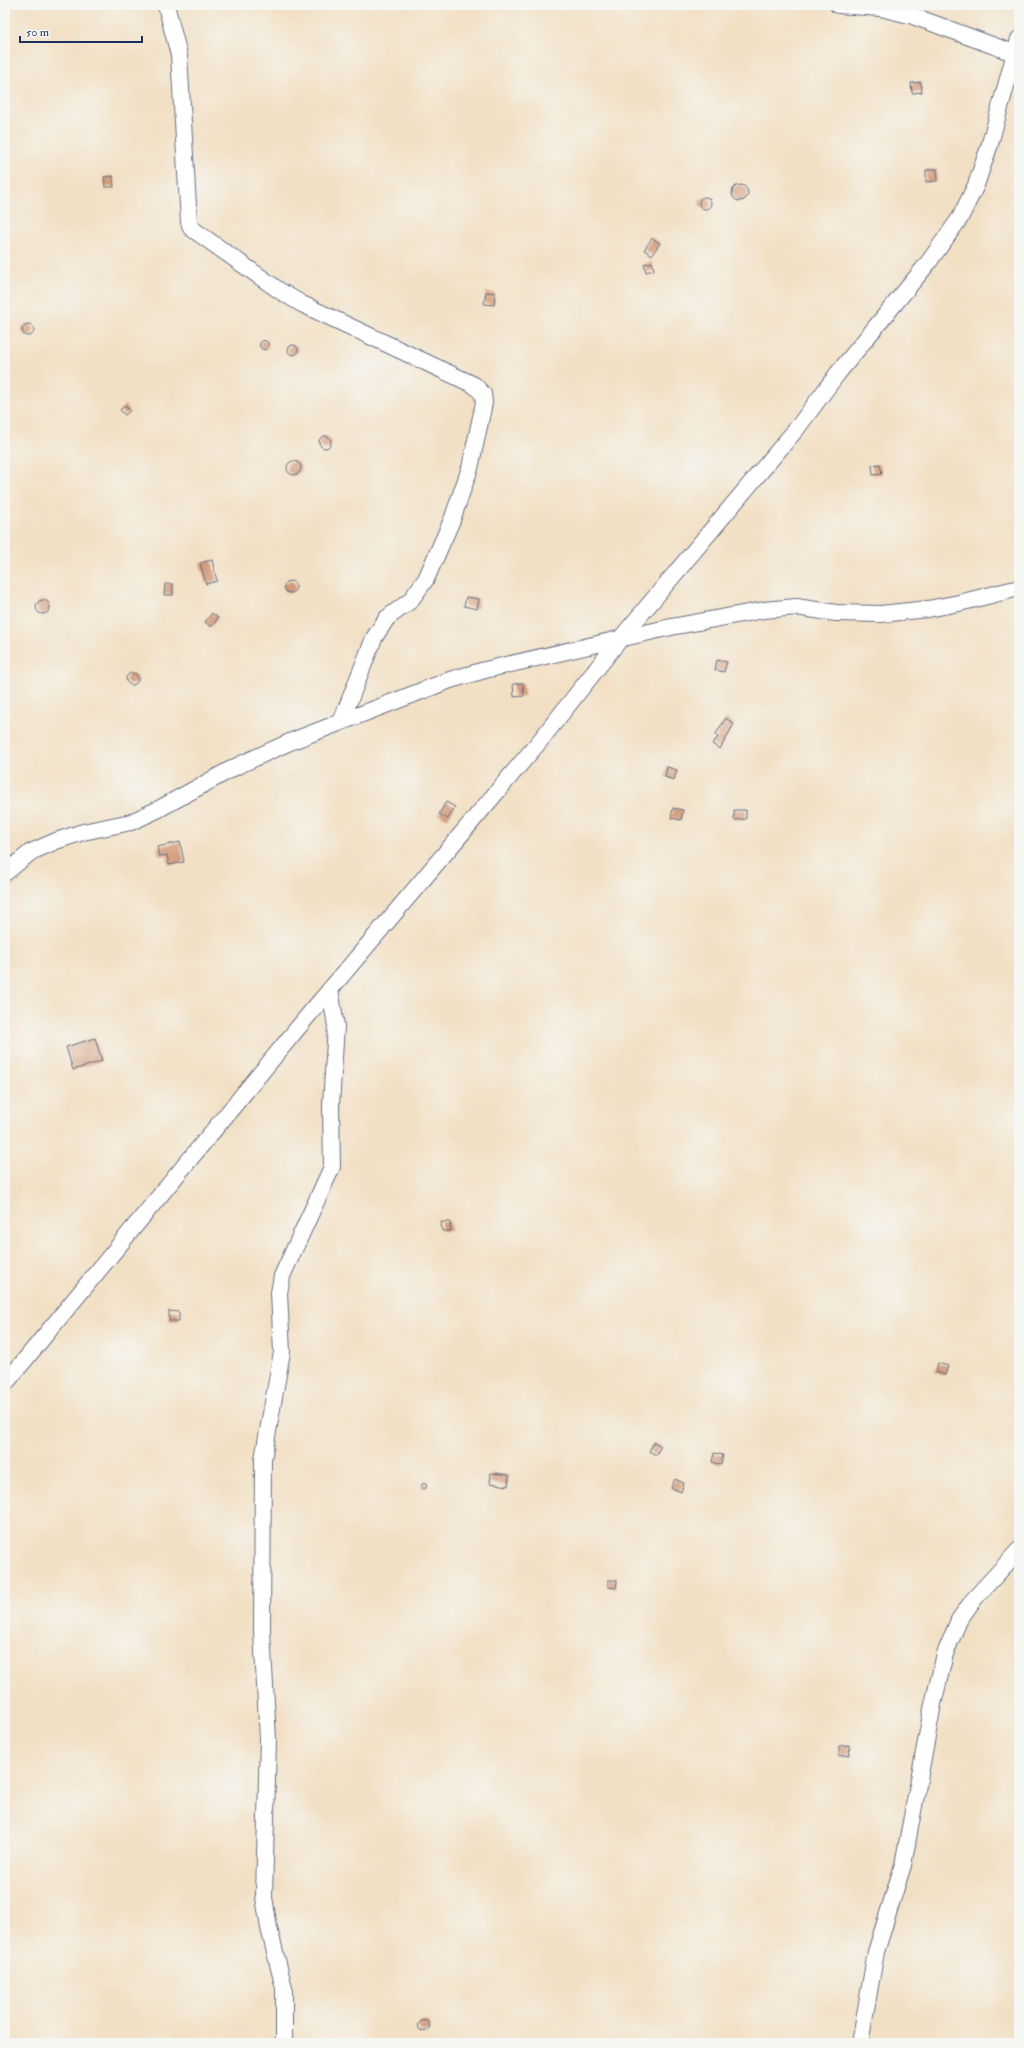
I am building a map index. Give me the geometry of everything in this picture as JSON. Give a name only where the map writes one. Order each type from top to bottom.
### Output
[{"type":"street","points":[[166,5],[179,55],[189,222],[191,228],[280,291],[474,385],[483,394],[484,403],[470,468],[452,520],[426,579],[410,601],[387,618],[374,638],[340,722]]},
{"type":"street","points":[[5,1384],[330,989],[539,742],[621,638],[798,428],[838,373],[928,263],[960,218],[976,185],[1018,46],[881,8],[838,5]]},
{"type":"street","points":[[5,873],[31,852],[56,841],[131,822],[157,810],[235,767],[292,740],[450,680],[485,670],[621,638],[764,610],[796,607],[836,613],[881,614],[934,608],[1019,588]]},
{"type":"street","points":[[284,2043],[284,1988],[269,1928],[264,1897],[268,1740],[262,1632],[263,1459],[282,1352],[279,1293],[282,1276],[332,1167],[331,1105],[336,1026],[330,989]]},
{"type":"street","points":[[860,2043],[876,1952],[903,1865],[933,1704],[945,1654],[959,1620],[974,1599],[1019,1550]]},
{"type":"building","points":[[921,82],[922,92],[912,93],[911,83]]},
{"type":"building","points":[[937,169],[937,181],[926,182],[926,170]]},
{"type":"building","points":[[113,176],[114,187],[105,187],[104,177]]},
{"type":"building","points":[[737,185],[743,185],[748,190],[746,199],[743,201],[737,201],[732,196],[732,190]]},
{"type":"building","points":[[707,197],[710,198],[710,208],[703,209],[700,208],[699,201],[700,198]]},
{"type":"building","points":[[652,238],[660,243],[652,255],[644,250]]},
{"type":"building","points":[[652,262],[654,270],[646,272],[644,264]]},
{"type":"building","points":[[486,292],[495,293],[494,305],[484,304]]},
{"type":"building","points":[[28,324],[32,326],[34,330],[32,334],[28,336],[24,334],[22,330],[24,326]]},
{"type":"building","points":[[262,341],[266,341],[268,345],[266,349],[262,349],[260,347],[260,343]]},
{"type":"building","points":[[291,345],[295,345],[298,350],[295,355],[291,355],[288,352],[288,348]]},
{"type":"building","points":[[125,405],[130,411],[125,415],[120,410]]},
{"type":"building","points":[[323,436],[327,436],[331,442],[327,448],[323,448],[319,444],[319,440]]},
{"type":"building","points":[[291,461],[297,461],[301,465],[301,471],[297,475],[291,475],[287,471],[287,465]]},
{"type":"building","points":[[880,464],[882,474],[873,475],[872,465]]},
{"type":"building","points":[[212,560],[217,581],[206,584],[200,563]]},
{"type":"building","points":[[288,581],[292,581],[296,587],[292,593],[288,593],[284,589],[284,585]]},
{"type":"building","points":[[165,584],[173,584],[173,595],[164,595]]},
{"type":"building","points":[[466,597],[479,599],[477,609],[464,606]]},
{"type":"building","points":[[40,600],[46,600],[50,604],[50,610],[46,614],[40,614],[36,610],[36,604]]},
{"type":"building","points":[[212,613],[218,618],[211,627],[205,622]]},
{"type":"building","points":[[717,660],[727,662],[724,672],[715,670]]},
{"type":"building","points":[[130,673],[134,673],[138,679],[134,685],[130,685],[126,681],[126,677]]},
{"type":"building","points":[[523,683],[524,696],[514,697],[513,684]]},
{"type":"building","points":[[726,718],[734,724],[720,749],[712,744],[718,737],[715,735]]},
{"type":"building","points":[[667,767],[677,770],[674,780],[665,777]]},
{"type":"building","points":[[446,802],[455,807],[448,819],[439,814]]},
{"type":"building","points":[[673,808],[683,810],[681,820],[671,818]]},
{"type":"building","points":[[734,810],[746,810],[746,819],[734,820]]},
{"type":"building","points":[[180,842],[184,862],[169,865],[167,855],[159,856],[157,847]]},
{"type":"building","points":[[95,1038],[102,1061],[73,1070],[66,1047]]},
{"type":"building","points":[[441,1222],[450,1222],[451,1231],[442,1231]]},
{"type":"building","points":[[169,1311],[179,1312],[179,1321],[169,1321]]},
{"type":"building","points":[[938,1363],[948,1366],[945,1375],[935,1372]]},
{"type":"building","points":[[654,1442],[661,1446],[656,1455],[649,1451]]},
{"type":"building","points":[[714,1453],[723,1455],[721,1465],[712,1462]]},
{"type":"building","points":[[491,1473],[509,1475],[508,1486],[490,1483]]},
{"type":"building","points":[[675,1479],[684,1483],[681,1492],[671,1488]]},
{"type":"building","points":[[424,1483],[427,1486],[424,1489],[421,1486]]},
{"type":"building","points":[[608,1580],[617,1580],[616,1588],[608,1587]]},
{"type":"building","points":[[849,1745],[850,1755],[839,1756],[839,1746]]},
{"type":"building","points":[[424,2020],[428,2022],[430,2026],[428,2030],[424,2032],[420,2030],[418,2026],[420,2022]]}]
